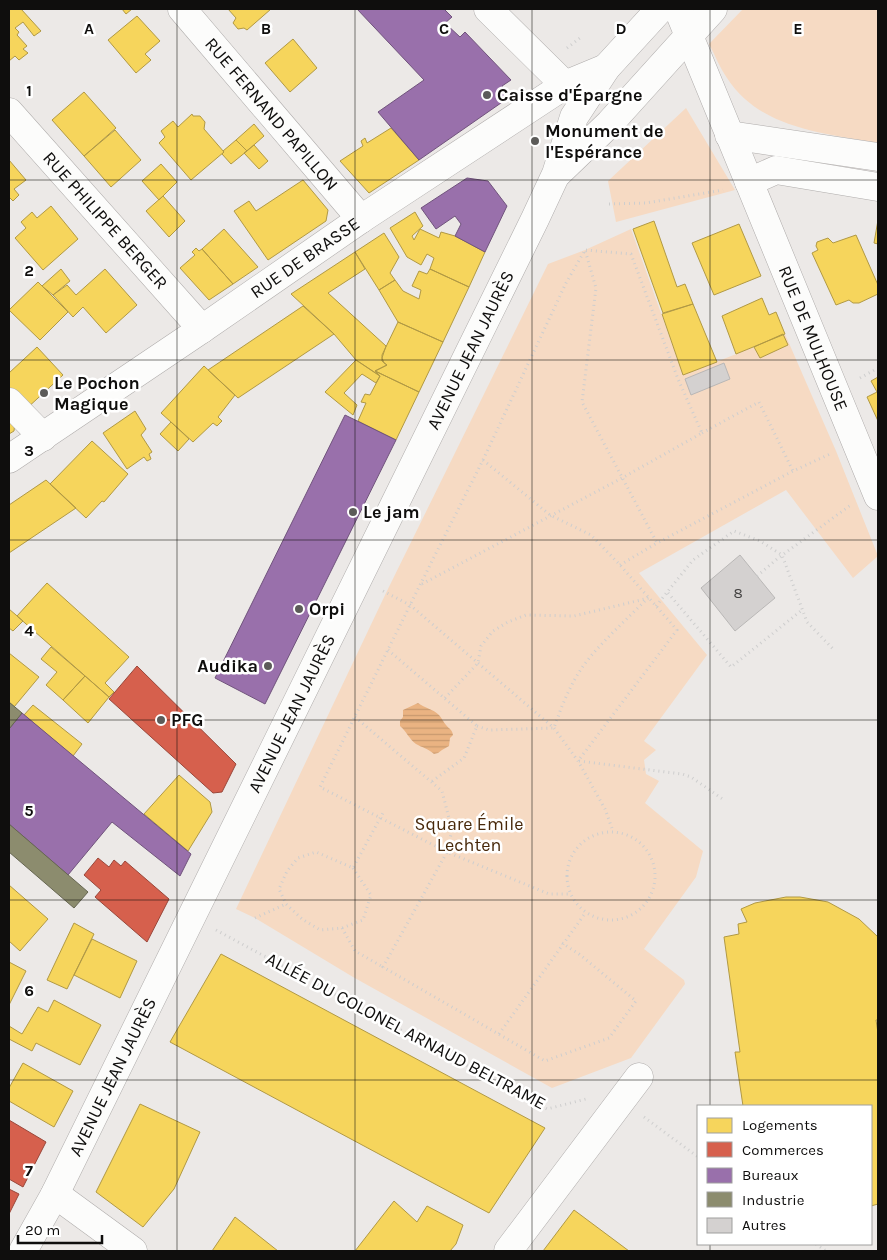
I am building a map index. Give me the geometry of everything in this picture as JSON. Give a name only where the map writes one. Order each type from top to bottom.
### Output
[{"type":"street","name":"RUE FERNAND PAPILLON","points":[[182,9],[361,219]]},
{"type":"street","points":[[556,174],[574,117],[606,68],[660,9]]},
{"type":"street","name":"RUE DE MULHOUSE","points":[[678,9],[876,492]]},
{"type":"street","points":[[556,174],[610,123],[713,9]]},
{"type":"street","points":[[491,10],[564,85]]},
{"type":"street","name":"RUE DE BRASSE","points":[[9,459],[361,219],[564,85],[606,68]]},
{"type":"street","name":"RUE PHILIPPE BERGER","points":[[9,112],[202,329]]},
{"type":"street","points":[[729,135],[878,157]]},
{"type":"street","points":[[750,186],[776,170],[878,187]]},
{"type":"street","name":"AVENUE JEAN JAURÈS","points":[[24,1251],[55,1194],[556,174]]},
{"type":"street","points":[[9,402],[43,437]]},
{"type":"street","points":[[508,1251],[639,1077]]},
{"type":"street","points":[[55,1194],[132,1251]]},
{"type":"path","points":[[610,204],[646,203],[750,186]]},
{"type":"path","points":[[585,250],[630,254],[678,380],[702,433]]},
{"type":"path","points":[[571,894],[549,894],[446,852],[320,787],[420,584],[484,460],[566,284],[585,250]]},
{"type":"path","points":[[585,250],[596,288],[582,402],[657,543]]},
{"type":"path","points":[[420,584],[622,478],[759,402],[793,471]]},
{"type":"path","points":[[620,565],[657,543],[793,471],[836,451]]},
{"type":"path","points":[[484,460],[550,515],[591,535],[677,630],[578,761]]},
{"type":"path","points":[[757,576],[782,555],[876,492]]},
{"type":"path","points":[[656,606],[693,560],[734,531],[760,541],[782,555],[807,622],[835,651]]},
{"type":"path","points":[[358,578],[410,605],[554,728],[578,761],[605,809],[613,831]]},
{"type":"path","points":[[668,593],[731,667],[802,610]]},
{"type":"path","points":[[445,698],[478,663],[481,646],[493,632],[508,622],[526,615],[574,616],[649,598]]},
{"type":"path","points":[[554,728],[564,699],[576,677],[591,656],[649,598]]},
{"type":"path","points":[[388,650],[477,726],[489,730],[554,728]]},
{"type":"path","points":[[355,717],[442,791],[452,830],[446,852],[383,967]]},
{"type":"path","points":[[431,782],[464,758],[477,726]]},
{"type":"path","points":[[578,761],[691,776],[724,800]]},
{"type":"path","points":[[353,868],[384,811]]},
{"type":"path","points":[[613,831],[628,834],[640,842],[650,854],[655,868],[655,883],[650,897],[641,909],[621,919],[599,919],[586,912],[577,904],[571,894],[567,870],[574,852],[588,838],[600,833],[613,831]]},
{"type":"path","points":[[316,852],[353,868],[371,895],[362,920],[342,928],[320,930],[302,920],[286,904],[280,889],[287,871],[298,858],[316,852]]},
{"type":"path","points":[[255,918],[286,904]]},
{"type":"path","points":[[499,1034],[562,943],[586,912]]},
{"type":"path","name":"ALLÉE DU COLONEL ARNAUD BELTRAME","points":[[191,918],[547,1109],[610,1093],[697,1156]]},
{"type":"path","points":[[342,928],[355,951],[545,1061],[609,1038],[636,1001],[579,954],[562,943]]},
{"type":"green space","points":[[743,9],[878,9],[878,143],[836,136],[795,126],[757,108],[741,95],[724,74],[709,44]]},
{"type":"green space","points":[[686,108],[735,190],[616,222],[608,181]]},
{"type":"green space","name":"Square Émile Lechten","points":[[631,229],[683,375],[754,347],[760,358],[788,345],[783,334],[785,334],[836,451],[878,556],[853,578],[786,490],[639,573],[707,655],[644,741],[656,750],[644,760],[646,774],[659,781],[645,803],[703,851],[696,877],[644,949],[684,980],[685,984],[631,1058],[552,1088],[353,977],[255,918],[236,909],[386,593],[548,264]]},
{"type":"shaded area","points":[[418,703],[437,713],[453,733],[449,746],[438,753],[434,754],[416,744],[400,726],[403,710]]},
{"type":"building: Logements","points":[[21,9],[41,31],[34,36],[23,22],[15,28],[19,32],[17,35],[27,46],[23,49],[28,53],[19,60],[15,56],[9,61],[9,10]]},
{"type":"building: Logements","points":[[122,9],[132,9],[126,14]]},
{"type":"building: Logements","points":[[228,9],[271,9],[247,30],[244,28],[238,29],[233,23],[236,18]]},
{"type":"building: Logements","points":[[137,16],[160,41],[145,54],[151,60],[136,73],[108,40]]},
{"type":"building: Logements","points":[[293,39],[317,68],[290,92],[265,63]]},
{"type":"building: Logements","points":[[84,92],[116,128],[84,156],[52,120]]},
{"type":"building: Logements","points":[[192,114],[193,116],[200,116],[205,122],[204,129],[224,152],[191,180],[159,143],[165,137],[161,131],[173,121],[178,127]]},
{"type":"building: Logements","points":[[254,124],[264,136],[247,151],[236,140]]},
{"type":"building: Logements","points":[[391,128],[419,160],[369,193],[340,161],[363,146],[361,141],[365,138],[367,143]]},
{"type":"building: Logements","points":[[115,130],[141,160],[111,187],[84,156]]},
{"type":"building: Logements","points":[[236,140],[247,151],[231,164],[222,154]]},
{"type":"building: Logements","points":[[254,145],[268,161],[259,169],[244,153]]},
{"type":"building: Logements","points":[[9,160],[26,180],[14,189],[19,195],[13,201],[9,197]]},
{"type":"building: Logements","points":[[161,164],[177,182],[159,200],[142,181]]},
{"type":"building: Logements","points":[[303,180],[328,210],[326,221],[268,260],[234,211],[249,201],[256,211]]},
{"type":"building: Logements","points":[[163,196],[185,221],[169,237],[146,211]]},
{"type":"building: Logements","points":[[51,206],[78,239],[43,270],[15,238],[26,228],[21,222],[32,212],[37,218]]},
{"type":"building: Logements","points":[[415,212],[423,226],[412,236],[414,240],[420,229],[439,238],[441,232],[455,236],[485,252],[469,287],[430,269],[434,258],[427,254],[421,265],[407,257],[390,228]]},
{"type":"building: Logements","points":[[878,220],[878,244],[874,243]]},
{"type":"building: Logements","points":[[654,221],[677,287],[685,284],[693,304],[663,313],[633,229]]},
{"type":"building: Logements","points":[[739,224],[761,276],[714,295],[692,243]]},
{"type":"building: Logements","points":[[224,229],[258,267],[233,284],[202,249]]},
{"type":"building: Logements","points":[[384,233],[399,257],[390,273],[395,280],[379,290],[355,252]]},
{"type":"building: Logements","points":[[856,235],[878,285],[878,294],[859,303],[853,303],[849,300],[836,305],[812,253],[818,250],[817,242],[828,238],[833,243]]},
{"type":"building: Logements","points":[[196,248],[199,251],[202,249],[233,284],[209,300],[180,268],[195,255],[192,252]]},
{"type":"building: Logements","points":[[355,252],[365,269],[328,293],[386,346],[382,358],[387,365],[375,371],[380,376],[356,360],[334,334],[291,294]]},
{"type":"building: Logements","points":[[61,269],[70,281],[53,295],[42,286]]},
{"type":"building: Logements","points":[[105,269],[137,305],[106,333],[83,307],[73,317],[53,295],[67,285],[76,295]]},
{"type":"building: Logements","points":[[430,269],[469,287],[443,342],[398,322],[379,290],[395,280],[403,291],[419,299],[421,290],[412,286],[419,271],[427,274]]},
{"type":"building: Logements","points":[[38,282],[68,312],[40,340],[9,310]]},
{"type":"building: Logements","points":[[762,298],[769,315],[776,312],[785,334],[736,354],[722,316]]},
{"type":"building: Logements","points":[[693,304],[717,362],[683,375],[662,314]]},
{"type":"building: Logements","points":[[303,306],[334,334],[238,398],[208,370]]},
{"type":"building: Logements","points":[[398,322],[443,342],[419,392],[375,371],[387,365],[382,361],[382,355]]},
{"type":"building: Logements","points":[[783,334],[788,345],[760,358],[754,347]]},
{"type":"building: Logements","points":[[37,347],[63,375],[25,410],[9,392],[9,373]]},
{"type":"building: Logements","points":[[356,360],[380,376],[376,383],[362,374],[344,393],[357,405],[353,415],[325,392]]},
{"type":"building: Logements","points":[[204,366],[235,395],[218,417],[222,421],[217,426],[213,423],[193,442],[161,413]]},
{"type":"building: Logements","points":[[375,371],[419,392],[396,440],[358,421],[366,403],[361,402],[365,394],[370,395],[380,376]]},
{"type":"building: Logements","points":[[878,377],[878,421],[867,397],[877,392],[871,381]]},
{"type":"building: Logements","points":[[135,411],[146,429],[141,435],[152,452],[149,454],[151,459],[147,461],[144,457],[127,469],[103,433]]},
{"type":"building: Logements","points":[[9,414],[15,421],[14,431],[9,434]]},
{"type":"building: Logements","points":[[171,422],[189,439],[178,451],[160,434]]},
{"type":"building: Logements","points":[[92,441],[128,474],[104,502],[102,501],[86,518],[50,484]]},
{"type":"building: Logements","points":[[46,480],[76,508],[9,553],[9,505]]},
{"type":"building: Logements","points":[[47,583],[129,657],[105,683],[114,692],[109,697],[17,616]]},
{"type":"building: Logements","points":[[9,609],[23,621],[13,631],[9,628]]},
{"type":"building: Logements","points":[[51,647],[85,676],[63,700],[46,685],[57,672],[41,659]]},
{"type":"building: Logements","points":[[9,653],[39,677],[14,707],[9,702]]},
{"type":"building: Logements","points":[[85,676],[109,697],[88,723],[63,700]]},
{"type":"building: Logements","points":[[33,705],[82,744],[73,756],[24,715]]},
{"type":"building: Logements","points":[[179,775],[210,802],[212,812],[188,851],[144,814]]},
{"type":"building: Logements","points":[[9,885],[48,919],[20,951],[9,941]]},
{"type":"building: Logements","points":[[786,897],[800,897],[828,902],[859,919],[878,937],[878,1020],[876,1020],[878,1033],[878,1204],[872,1206],[872,1105],[743,1105],[735,1052],[740,1052],[724,937],[739,934],[738,924],[747,922],[741,909],[755,903]]},
{"type":"building: Logements","points":[[74,923],[94,934],[67,989],[47,980]]},
{"type":"building: Logements","points":[[92,939],[137,961],[120,998],[74,975]]},
{"type":"building: Logements","points":[[221,954],[545,1128],[489,1213],[170,1042]]},
{"type":"building: Logements","points":[[9,962],[26,971],[9,1005]]},
{"type":"building: Logements","points":[[54,1000],[101,1025],[80,1065],[36,1043],[32,1051],[9,1039],[9,1026],[22,1034],[38,1007],[48,1012]]},
{"type":"building: Logements","points":[[23,1063],[73,1091],[54,1127],[9,1101],[9,1088]]},
{"type":"building: Logements","points":[[140,1104],[200,1132],[174,1189],[143,1227],[96,1192]]},
{"type":"building: Logements","points":[[394,1201],[417,1222],[427,1206],[463,1225],[456,1244],[450,1251],[355,1251]]},
{"type":"building: Logements","points":[[574,1210],[629,1251],[543,1251]]},
{"type":"building: Logements","points":[[235,1217],[278,1251],[212,1251]]},
{"type":"building: Commerces","name":"PFG","points":[[137,666],[236,764],[222,792],[213,793],[109,699]]},
{"type":"building: Commerces","points":[[98,858],[109,867],[114,860],[121,866],[125,861],[169,899],[147,942],[95,897],[101,890],[84,875]]},
{"type":"building: Commerces","points":[[9,1120],[46,1142],[23,1187],[9,1179]]},
{"type":"building: Commerces","points":[[9,1189],[19,1194],[9,1214]]},
{"type":"building: Bureaux","points":[[357,9],[444,9],[452,17],[445,23],[460,37],[465,32],[511,80],[502,86],[511,96],[419,160],[378,112],[424,80]]},
{"type":"building: Bureaux","points":[[467,178],[488,181],[507,206],[485,252],[455,236],[461,224],[455,216],[436,229],[421,208]]},
{"type":"building: Bureaux","points":[[345,415],[396,440],[265,704],[215,678]]},
{"type":"building: Bureaux","points":[[22,713],[191,854],[180,876],[112,822],[68,875],[9,824],[9,729]]},
{"type":"building: Industrie","points":[[9,702],[22,713],[9,729]]},
{"type":"building: Industrie","points":[[9,824],[88,892],[74,908],[9,852]]},
{"type":"building: Autres","points":[[724,363],[730,379],[691,395],[685,379]]},
{"type":"building: Autres","points":[[740,555],[775,598],[735,631],[701,588]]},
{"type":"place","name":"Caisse d'Épargne","points":[[487,95]]},
{"type":"place","name":"Monument de l'Espérance","points":[[535,141]]},
{"type":"place","name":"Le Pochon Magique","points":[[44,393]]},
{"type":"place","name":"Le jam","points":[[353,512]]},
{"type":"place","name":"Orpi","points":[[299,609]]},
{"type":"place","name":"Audika","points":[[268,666]]},
{"type":"place","name":"PFG","points":[[161,720]]}]
